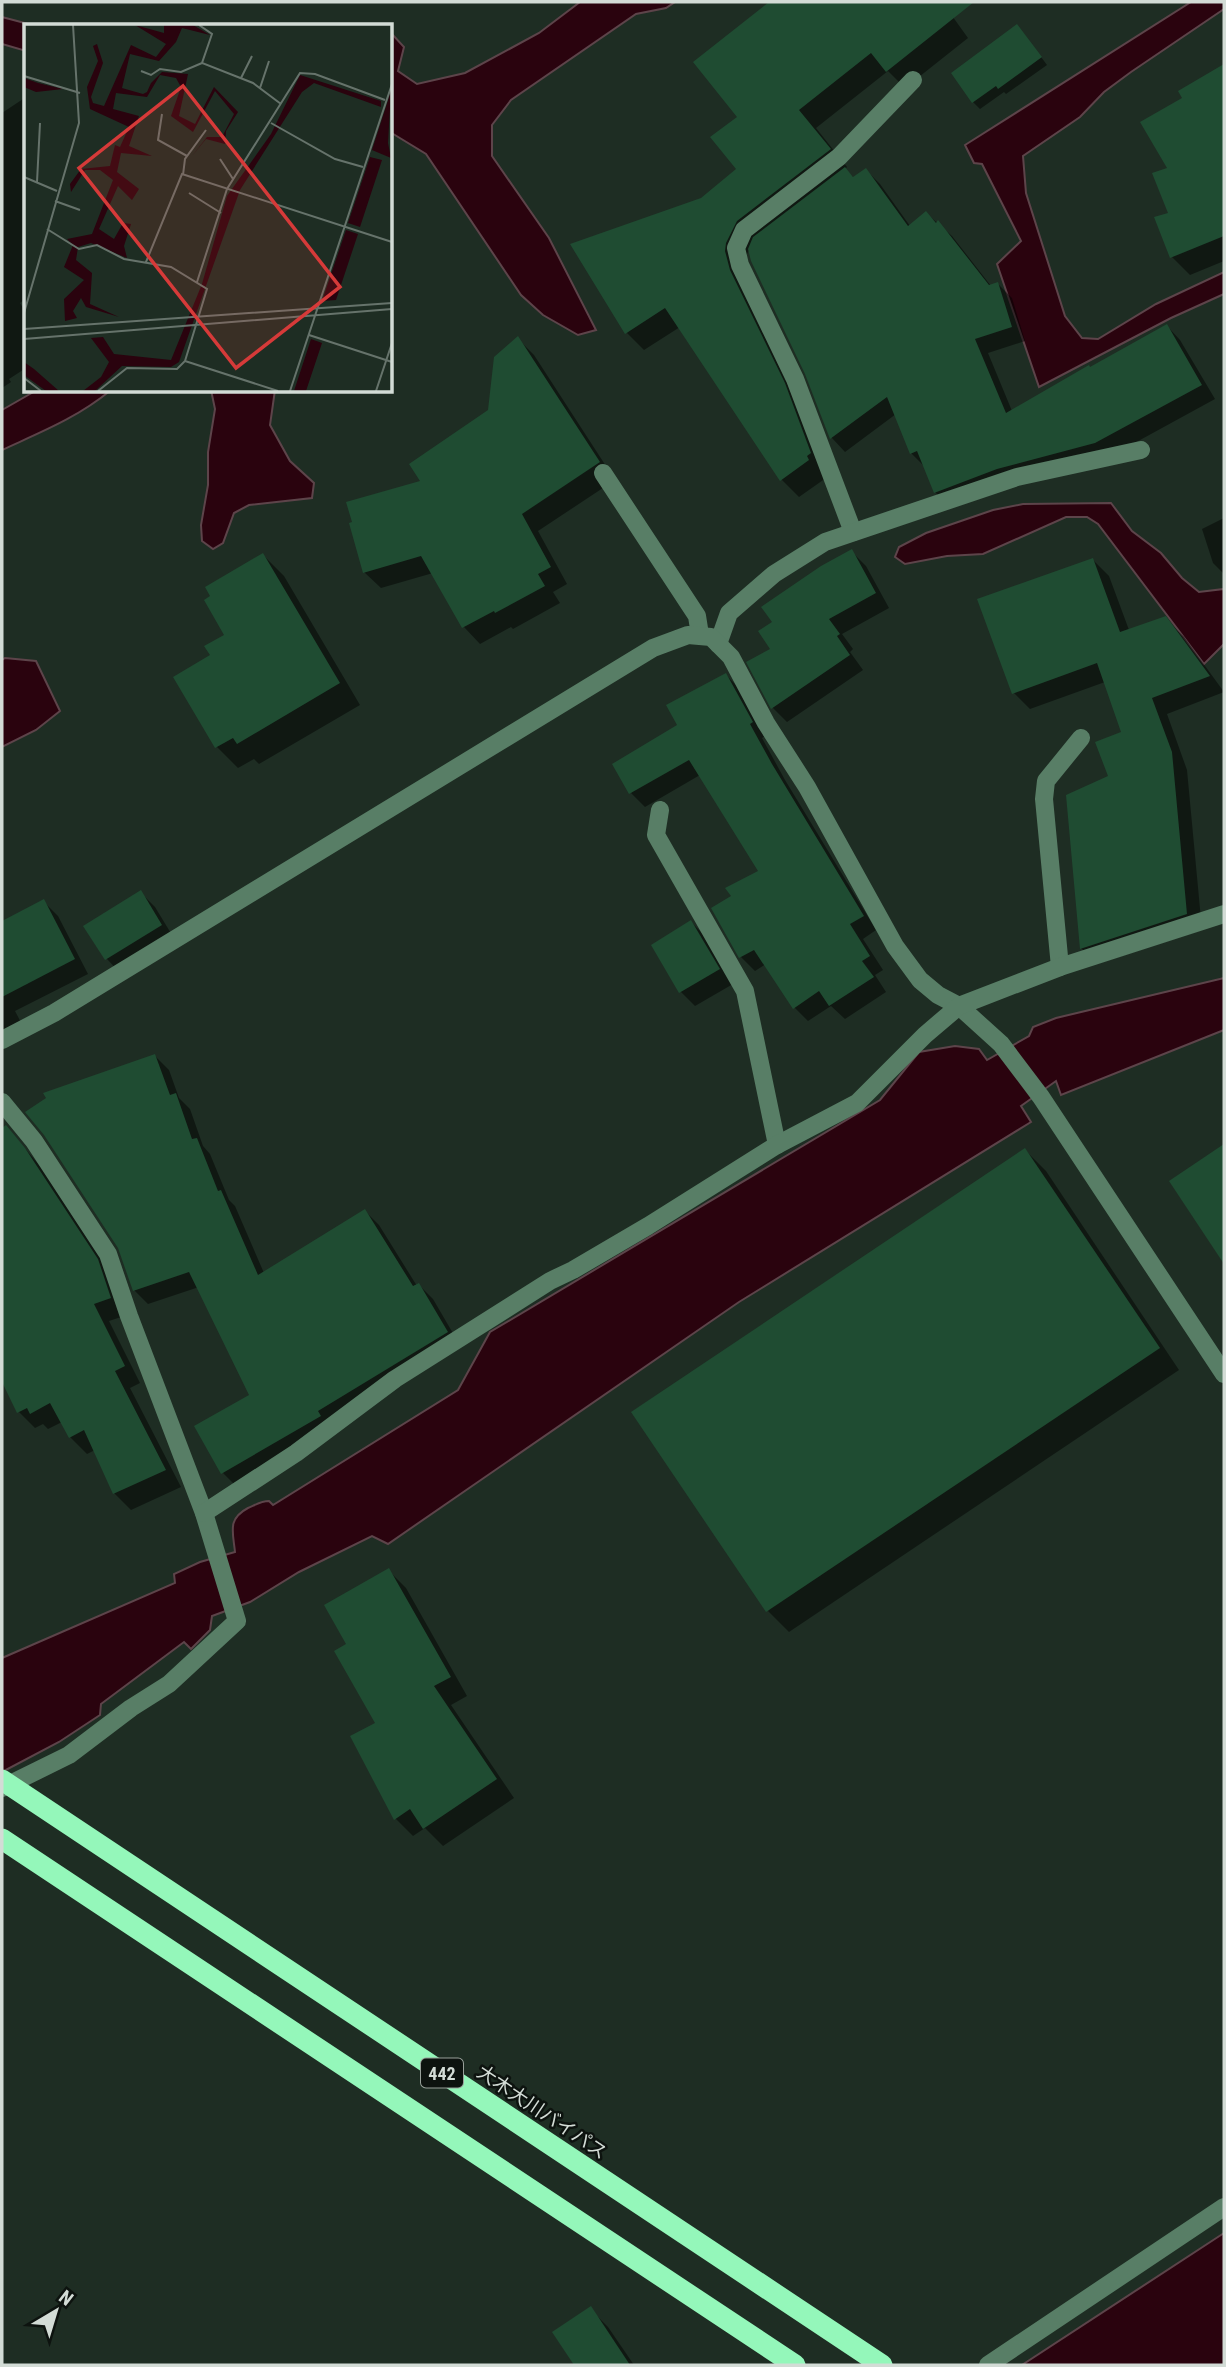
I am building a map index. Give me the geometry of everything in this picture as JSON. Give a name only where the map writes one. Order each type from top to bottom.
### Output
[{"type":"highway","name":"大木大川バイパス","points":[[4,1784],[882,2365]]},
{"type":"highway","name":"442","points":[[2,1839],[795,2365]]},
{"type":"street","points":[[853,532],[795,379],[740,265],[736,248],[744,230],[839,157],[913,80]]},
{"type":"street","points":[[718,644],[729,613],[774,574],[825,542],[1017,477],[1141,450]]},
{"type":"street","points":[[603,473],[697,616],[700,635]]},
{"type":"street","points":[[2,1040],[66,1006],[653,648],[688,635],[711,637],[731,657],[766,723],[807,788],[895,946],[920,980],[938,995],[959,1006],[1001,1044],[1041,1097],[1224,1374]]},
{"type":"street","points":[[1060,967],[1044,799],[1046,781],[1081,738]]},
{"type":"street","points":[[660,810],[656,835],[745,991],[777,1145]]},
{"type":"street","points":[[204,1513],[296,1453],[395,1379],[550,1281],[637,1232],[777,1145],[857,1103],[925,1035],[959,1006],[1060,967],[1224,914]]},
{"type":"street","points":[[2,1102],[34,1141],[108,1254],[204,1513],[237,1621],[169,1684],[131,1707],[69,1755],[4,1784]]},
{"type":"street","points":[[988,2365],[1224,2207]]},
{"type":"shaded area","points":[[580,2],[675,2],[666,8],[636,14],[511,100],[492,125],[492,156],[549,238],[596,330],[578,335],[543,315],[521,295],[426,154],[392,133],[392,34],[404,47],[398,71],[417,84],[465,73],[539,33]]},
{"type":"shaded area","points":[[1191,2],[1224,2],[1224,9],[1131,72],[1104,92],[1080,117],[1023,156],[1026,193],[1065,316],[1082,338],[1098,339],[1156,304],[1224,272],[1224,294],[1171,318],[1039,387],[997,264],[1021,241],[982,164],[974,163],[965,145]]},
{"type":"shaded area","points":[[2,17],[28,24],[24,24],[24,50],[2,44]]},
{"type":"shaded area","points":[[34,392],[108,392],[72,417],[2,450],[2,410]]},
{"type":"shaded area","points":[[211,392],[275,392],[270,425],[290,461],[314,483],[312,498],[249,505],[234,513],[223,543],[213,549],[202,541],[201,525],[208,485],[208,452],[215,409]]},
{"type":"shaded area","points":[[1111,503],[1132,531],[1161,553],[1182,578],[1199,592],[1224,589],[1224,644],[1204,664],[1098,524],[1087,517],[1066,517],[983,554],[947,556],[905,564],[895,557],[899,547],[926,533],[993,510],[1023,504]]},
{"type":"shaded area","points":[[2,660],[36,661],[60,711],[36,730],[2,747]]},
{"type":"shaded area","points":[[1224,978],[1224,1030],[1061,1095],[1056,1081],[1021,1106],[1031,1122],[739,1302],[388,1544],[372,1536],[299,1572],[250,1602],[212,1616],[210,1630],[191,1649],[184,1642],[101,1704],[100,1715],[59,1742],[2,1772],[2,1658],[175,1583],[174,1574],[200,1562],[235,1552],[233,1527],[241,1512],[263,1502],[269,1501],[273,1505],[458,1390],[490,1332],[880,1100],[919,1052],[955,1046],[979,1049],[987,1060],[1029,1036],[1033,1027],[1056,1018]]},
{"type":"shaded area","points":[[1224,2233],[1224,2365],[1022,2365]]},
{"type":"building","points":[[769,2],[974,2],[886,72],[871,53],[799,110],[831,149],[737,221],[726,243],[725,251],[730,270],[785,383],[811,453],[807,456],[809,460],[780,481],[665,308],[625,334],[570,244],[701,198],[736,169],[710,137],[737,117],[693,62]]},
{"type":"building","points":[[1017,24],[1042,57],[998,89],[996,86],[972,103],[951,73]]},
{"type":"building","points":[[1224,64],[1224,236],[1170,258],[1154,217],[1168,213],[1152,173],[1167,168],[1140,122],[1182,98],[1178,91]]},
{"type":"building","points":[[845,167],[853,177],[866,168],[908,226],[926,211],[936,223],[938,220],[989,285],[998,282],[1012,327],[975,339],[1006,413],[1167,324],[1202,385],[1095,443],[997,469],[934,493],[917,451],[910,454],[887,397],[830,439],[805,374],[751,261],[748,249],[753,237]]},
{"type":"building","points":[[518,336],[600,462],[522,514],[551,567],[538,574],[545,586],[462,628],[421,556],[363,573],[346,502],[420,481],[409,464],[488,410],[494,357]]},
{"type":"building","points":[[852,549],[876,593],[829,619],[850,655],[771,709],[746,662],[770,649],[758,631],[772,622],[761,607],[821,566]]},
{"type":"building","points":[[263,553],[340,683],[237,744],[233,738],[215,748],[173,677],[210,655],[204,646],[224,635],[204,600],[210,596],[205,587]]},
{"type":"building","points":[[1093,558],[1120,632],[1166,616],[1210,676],[1152,698],[1172,752],[1187,914],[1080,949],[1066,795],[1108,776],[1095,742],[1121,732],[1097,663],[1012,694],[977,599]]},
{"type":"building","points":[[726,673],[772,764],[864,916],[850,924],[870,956],[862,961],[874,977],[829,1006],[819,991],[793,1009],[754,950],[739,958],[711,908],[731,896],[725,888],[758,871],[689,760],[629,794],[612,764],[677,725],[666,705]]},
{"type":"building","points":[[141,890],[162,925],[105,960],[83,926]]},
{"type":"building","points":[[44,899],[75,959],[2,997],[2,921]]},
{"type":"building","points":[[691,920],[720,969],[679,993],[651,945]]},
{"type":"building","points":[[155,1054],[170,1095],[176,1093],[192,1139],[197,1138],[218,1191],[221,1190],[258,1275],[365,1209],[413,1286],[419,1283],[448,1332],[318,1411],[321,1416],[221,1474],[194,1426],[249,1395],[189,1272],[133,1291],[118,1248],[44,1135],[25,1112],[46,1098],[43,1093]]},
{"type":"building","points":[[6,1125],[25,1148],[98,1259],[111,1298],[94,1304],[125,1366],[115,1371],[166,1470],[113,1494],[84,1430],[69,1438],[50,1403],[30,1414],[27,1408],[17,1413],[2,1382],[2,1128]]},
{"type":"building","points":[[1224,1144],[1224,1264],[1169,1181]]},
{"type":"building","points":[[1025,1148],[1160,1348],[766,1612],[631,1412]]},
{"type":"building","points":[[389,1568],[451,1677],[434,1686],[497,1779],[423,1829],[410,1809],[394,1820],[350,1736],[375,1723],[334,1651],[346,1644],[324,1605]]},
{"type":"building","points":[[591,2306],[630,2365],[574,2365],[552,2332]]}]
